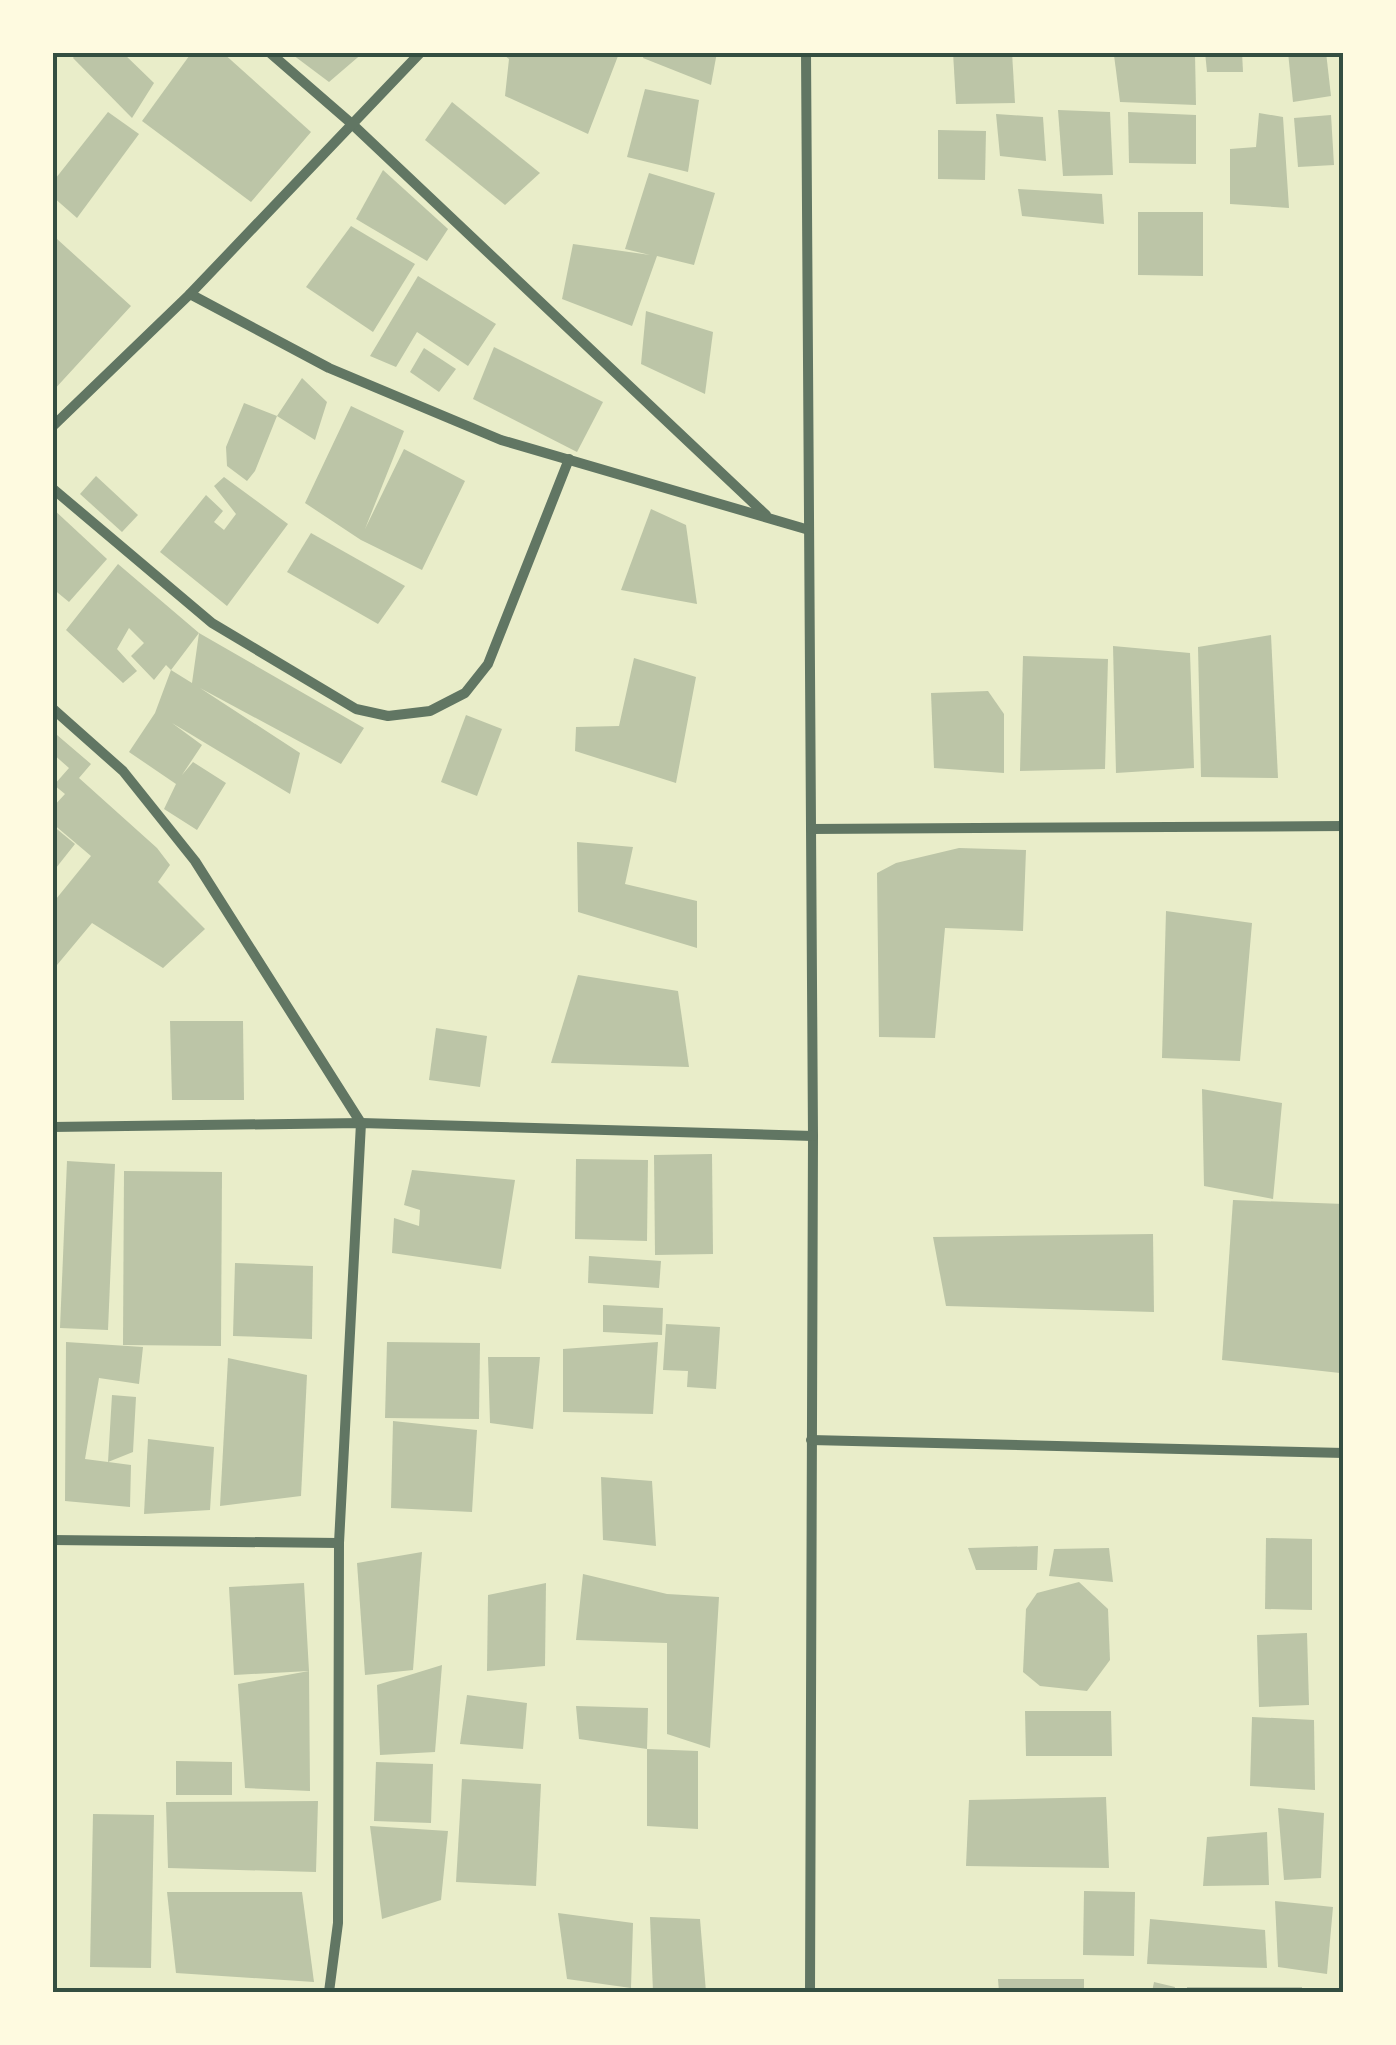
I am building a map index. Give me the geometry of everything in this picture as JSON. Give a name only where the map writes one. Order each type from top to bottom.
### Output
[{"type":"street","points":[[269,52],[352,124],[768,518]]},
{"type":"street","points":[[52,427],[190,294],[421,52]]},
{"type":"street","points":[[806,52],[813,1136],[810,1992]]},
{"type":"street","points":[[190,294],[329,368],[501,440],[809,530]]},
{"type":"street","points":[[52,488],[212,623],[356,709],[388,716],[430,712],[465,692],[488,664],[569,459]]},
{"type":"street","points":[[52,708],[123,770],[196,861],[361,1123],[339,1543],[338,1923],[329,1992]]},
{"type":"street","points":[[811,829],[1344,826]]},
{"type":"street","points":[[52,1127],[361,1123],[813,1136]]},
{"type":"street","points":[[811,1440],[1344,1452]]},
{"type":"street","points":[[52,1540],[339,1543]]},
{"type":"building","points":[[77,52],[122,52],[154,83],[132,118],[73,58]]},
{"type":"building","points":[[192,52],[222,52],[311,132],[251,202],[142,121]]},
{"type":"building","points":[[289,52],[364,52],[329,82]]},
{"type":"building","points":[[500,52],[613,52],[618,56],[588,134],[505,96],[509,59]]},
{"type":"building","points":[[645,52],[717,52],[711,85],[643,58]]},
{"type":"building","points":[[953,52],[1012,52],[1015,103],[956,104]]},
{"type":"building","points":[[1205,52],[1242,52],[1243,72],[1207,72]]},
{"type":"building","points":[[1288,52],[1326,52],[1331,96],[1293,102]]},
{"type":"building","points":[[1195,54],[1196,105],[1120,102],[1114,55]]},
{"type":"building","points":[[645,89],[699,100],[688,172],[627,157]]},
{"type":"building","points":[[452,102],[540,173],[505,205],[425,140]]},
{"type":"building","points":[[1058,110],[1110,112],[1113,175],[1063,176]]},
{"type":"building","points":[[108,112],[139,134],[77,218],[52,196],[52,183]]},
{"type":"building","points":[[1128,112],[1196,115],[1196,164],[1129,163]]},
{"type":"building","points":[[1259,113],[1283,117],[1289,208],[1230,204],[1230,149],[1256,147]]},
{"type":"building","points":[[996,114],[1043,117],[1046,161],[1000,156]]},
{"type":"building","points":[[1331,115],[1334,165],[1298,167],[1294,118]]},
{"type":"building","points":[[938,130],[986,131],[985,180],[938,179]]},
{"type":"building","points":[[383,170],[448,229],[427,261],[356,219]]},
{"type":"building","points":[[649,173],[715,193],[694,265],[657,256],[632,326],[562,299],[573,244],[650,255],[625,249]]},
{"type":"building","points":[[1018,189],[1102,194],[1104,224],[1022,216]]},
{"type":"building","points":[[1138,212],[1203,212],[1203,276],[1138,275]]},
{"type":"building","points":[[351,226],[415,264],[373,332],[306,287]]},
{"type":"building","points":[[57,239],[131,306],[52,392],[52,332],[57,328],[52,324],[52,244]]},
{"type":"building","points":[[418,276],[496,324],[468,366],[417,332],[396,367],[370,356]]},
{"type":"building","points":[[646,311],[713,332],[705,394],[641,364]]},
{"type":"building","points":[[494,347],[603,402],[577,452],[473,399]]},
{"type":"building","points":[[424,348],[456,369],[439,392],[410,372]]},
{"type":"building","points":[[302,378],[327,402],[315,440],[277,416]]},
{"type":"building","points":[[244,403],[277,416],[255,471],[247,481],[227,466],[226,447]]},
{"type":"building","points":[[351,406],[404,431],[365,529],[404,449],[465,481],[422,570],[361,540],[305,503]]},
{"type":"building","points":[[96,476],[138,515],[122,532],[80,494]]},
{"type":"building","points":[[224,477],[288,524],[227,606],[160,552],[206,495],[223,511],[214,522],[224,530],[236,514],[214,486]]},
{"type":"building","points":[[52,508],[107,559],[69,602],[52,588]]},
{"type":"building","points":[[651,509],[686,525],[697,604],[621,590]]},
{"type":"building","points":[[311,533],[405,586],[378,624],[287,572]]},
{"type":"building","points":[[118,564],[199,633],[171,670],[166,665],[154,680],[131,656],[144,643],[129,628],[117,649],[137,671],[123,683],[66,630]]},
{"type":"building","points":[[199,633],[364,728],[341,764],[200,688],[300,753],[290,794],[172,723],[202,745],[182,775],[193,762],[226,783],[197,830],[164,809],[176,784],[129,752],[155,713],[171,670],[192,683]]},
{"type":"building","points":[[1271,635],[1278,778],[1201,777],[1198,647]]},
{"type":"building","points":[[1113,646],[1190,653],[1194,768],[1116,773]]},
{"type":"building","points":[[1023,656],[1108,659],[1105,769],[1020,771]]},
{"type":"building","points":[[634,658],[696,677],[676,783],[575,751],[576,727],[619,726]]},
{"type":"building","points":[[988,691],[1004,714],[1004,773],[934,768],[931,693]]},
{"type":"building","points":[[466,715],[502,729],[477,796],[441,782]]},
{"type":"building","points":[[57,735],[91,764],[79,778],[157,848],[170,865],[158,882],[205,929],[163,968],[92,923],[52,971],[52,904],[91,856],[52,823],[52,808],[65,794],[54,785],[69,768],[52,753],[52,740]]},
{"type":"building","points":[[52,825],[75,844],[52,873]]},
{"type":"building","points":[[577,842],[633,847],[625,884],[697,901],[697,948],[578,912]]},
{"type":"building","points":[[959,848],[1026,850],[1023,931],[945,928],[935,1038],[879,1037],[877,873],[896,863]]},
{"type":"building","points":[[1166,911],[1252,923],[1240,1061],[1162,1058]]},
{"type":"building","points":[[578,975],[678,991],[689,1067],[551,1063]]},
{"type":"building","points":[[170,1021],[243,1021],[244,1100],[172,1100]]},
{"type":"building","points":[[436,1028],[487,1036],[480,1087],[429,1080]]},
{"type":"building","points":[[1202,1089],[1282,1103],[1273,1199],[1204,1186]]},
{"type":"building","points":[[712,1154],[713,1254],[655,1255],[654,1155]]},
{"type":"building","points":[[576,1159],[648,1160],[647,1241],[575,1239]]},
{"type":"building","points":[[67,1161],[115,1164],[108,1330],[60,1328]]},
{"type":"building","points":[[412,1170],[515,1180],[501,1269],[392,1253],[394,1218],[419,1226],[420,1210],[404,1205]]},
{"type":"building","points":[[124,1171],[222,1172],[221,1346],[123,1345]]},
{"type":"building","points":[[1233,1200],[1344,1204],[1340,1373],[1222,1360]]},
{"type":"building","points":[[1153,1234],[1154,1312],[946,1306],[933,1237]]},
{"type":"building","points":[[589,1256],[661,1261],[659,1288],[588,1283]]},
{"type":"building","points":[[235,1263],[313,1266],[312,1339],[233,1336]]},
{"type":"building","points":[[603,1305],[663,1308],[662,1335],[603,1332]]},
{"type":"building","points":[[666,1324],[720,1327],[716,1389],[687,1387],[688,1371],[663,1370]]},
{"type":"building","points":[[66,1342],[143,1347],[139,1384],[99,1378],[85,1459],[131,1465],[130,1507],[65,1501]]},
{"type":"building","points":[[387,1342],[480,1343],[479,1419],[385,1418]]},
{"type":"building","points":[[658,1342],[653,1414],[563,1412],[563,1349]]},
{"type":"building","points":[[488,1357],[540,1357],[533,1429],[490,1423]]},
{"type":"building","points":[[228,1358],[307,1375],[301,1496],[220,1506]]},
{"type":"building","points":[[112,1395],[136,1397],[133,1452],[108,1462]]},
{"type":"building","points":[[393,1421],[477,1430],[472,1512],[391,1508]]},
{"type":"building","points":[[148,1439],[214,1447],[210,1510],[144,1514]]},
{"type":"building","points":[[601,1477],[652,1481],[656,1546],[603,1540]]},
{"type":"building","points":[[1266,1538],[1312,1539],[1312,1610],[1265,1609]]},
{"type":"building","points":[[1038,1546],[1037,1570],[976,1570],[968,1548]]},
{"type":"building","points":[[1109,1548],[1113,1582],[1049,1576],[1054,1549]]},
{"type":"building","points":[[422,1552],[413,1670],[365,1675],[357,1563]]},
{"type":"building","points":[[583,1574],[667,1594],[719,1597],[710,1748],[667,1734],[667,1643],[576,1640]]},
{"type":"building","points":[[1079,1582],[1108,1609],[1110,1660],[1087,1691],[1040,1686],[1023,1672],[1026,1609],[1037,1593]]},
{"type":"building","points":[[304,1583],[309,1671],[234,1675],[229,1587]]},
{"type":"building","points":[[546,1583],[545,1666],[487,1671],[488,1595]]},
{"type":"building","points":[[1307,1633],[1309,1705],[1259,1707],[1257,1635]]},
{"type":"building","points":[[442,1665],[435,1752],[380,1755],[377,1685]]},
{"type":"building","points":[[309,1671],[310,1791],[245,1788],[238,1684]]},
{"type":"building","points":[[467,1695],[527,1703],[523,1749],[460,1744]]},
{"type":"building","points":[[576,1706],[648,1708],[647,1749],[579,1739]]},
{"type":"building","points":[[1025,1711],[1111,1711],[1112,1756],[1026,1756]]},
{"type":"building","points":[[1252,1717],[1314,1720],[1315,1790],[1250,1786]]},
{"type":"building","points":[[647,1749],[698,1751],[698,1829],[647,1826]]},
{"type":"building","points":[[176,1761],[232,1762],[232,1795],[176,1795]]},
{"type":"building","points":[[376,1762],[433,1764],[431,1823],[374,1821]]},
{"type":"building","points":[[462,1779],[541,1784],[536,1886],[456,1882]]},
{"type":"building","points":[[1106,1797],[1109,1868],[966,1866],[969,1800]]},
{"type":"building","points":[[318,1801],[316,1872],[168,1868],[166,1802]]},
{"type":"building","points":[[1278,1808],[1324,1813],[1321,1878],[1284,1880]]},
{"type":"building","points":[[93,1814],[154,1815],[151,1968],[90,1967]]},
{"type":"building","points":[[370,1826],[448,1831],[441,1900],[382,1919]]},
{"type":"building","points":[[1267,1832],[1269,1885],[1203,1886],[1207,1837]]},
{"type":"building","points":[[1084,1891],[1135,1892],[1134,1956],[1083,1955]]},
{"type":"building","points":[[167,1892],[302,1892],[314,1982],[176,1973]]},
{"type":"building","points":[[1275,1901],[1333,1907],[1327,1974],[1278,1967]]},
{"type":"building","points":[[558,1913],[633,1923],[631,1988],[567,1979]]},
{"type":"building","points":[[650,1917],[700,1919],[706,1992],[653,1992]]},
{"type":"building","points":[[1150,1919],[1265,1930],[1267,1968],[1147,1964]]},
{"type":"building","points":[[998,1979],[1084,1979],[1084,1992],[999,1992]]},
{"type":"building","points":[[1154,1982],[1175,1987],[1174,1992],[1152,1992]]},
{"type":"building","points":[[1187,1987],[1302,1987],[1302,1992],[1187,1992]]}]
